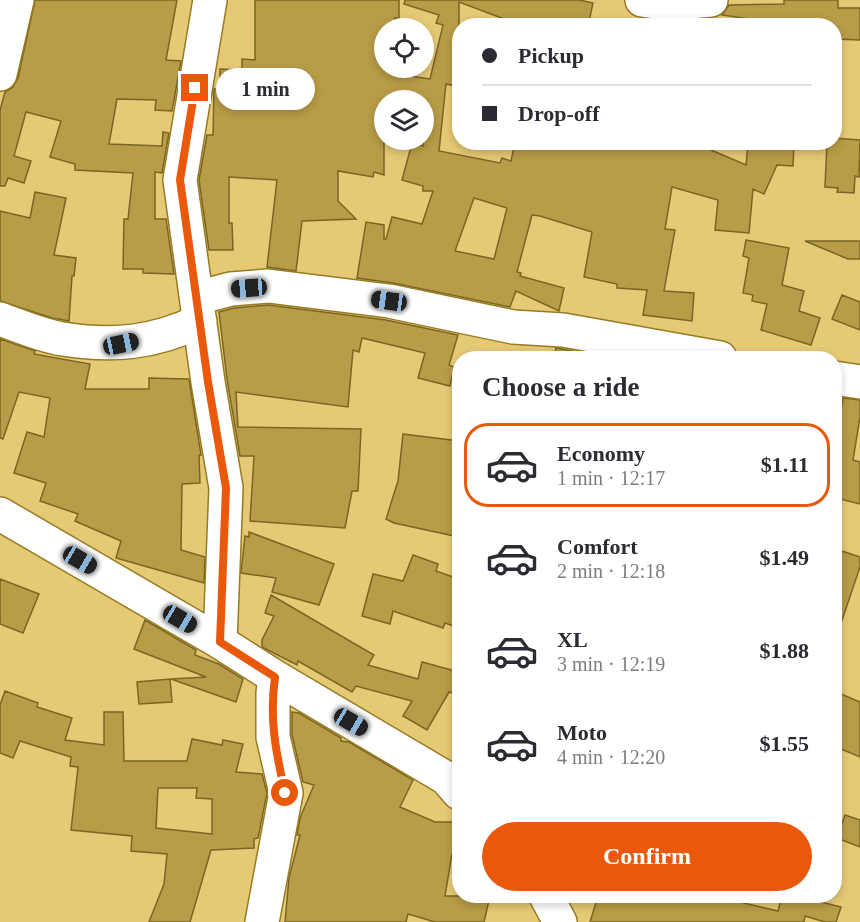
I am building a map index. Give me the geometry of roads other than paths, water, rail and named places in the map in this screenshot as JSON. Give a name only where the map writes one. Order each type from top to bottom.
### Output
[{"type":"street","points":[[0,74],[17,0]]},
{"type":"street","points":[[210,0],[180,180],[208,382],[226,488],[220,642]]},
{"type":"street","points":[[642,0],[668,4],[711,0]]},
{"type":"street","points":[[0,319],[61,339],[121,344],[176,332],[198,312],[208,295],[231,289],[268,286],[389,301],[513,327],[562,330],[680,351]]},
{"type":"street","points":[[842,379],[860,382]]},
{"type":"street","points":[[0,514],[220,642],[446,778],[452,785]]},
{"type":"street","points":[[262,922],[285,793],[273,737],[275,677]]},
{"type":"street","points":[[550,903],[560,922]]}]
